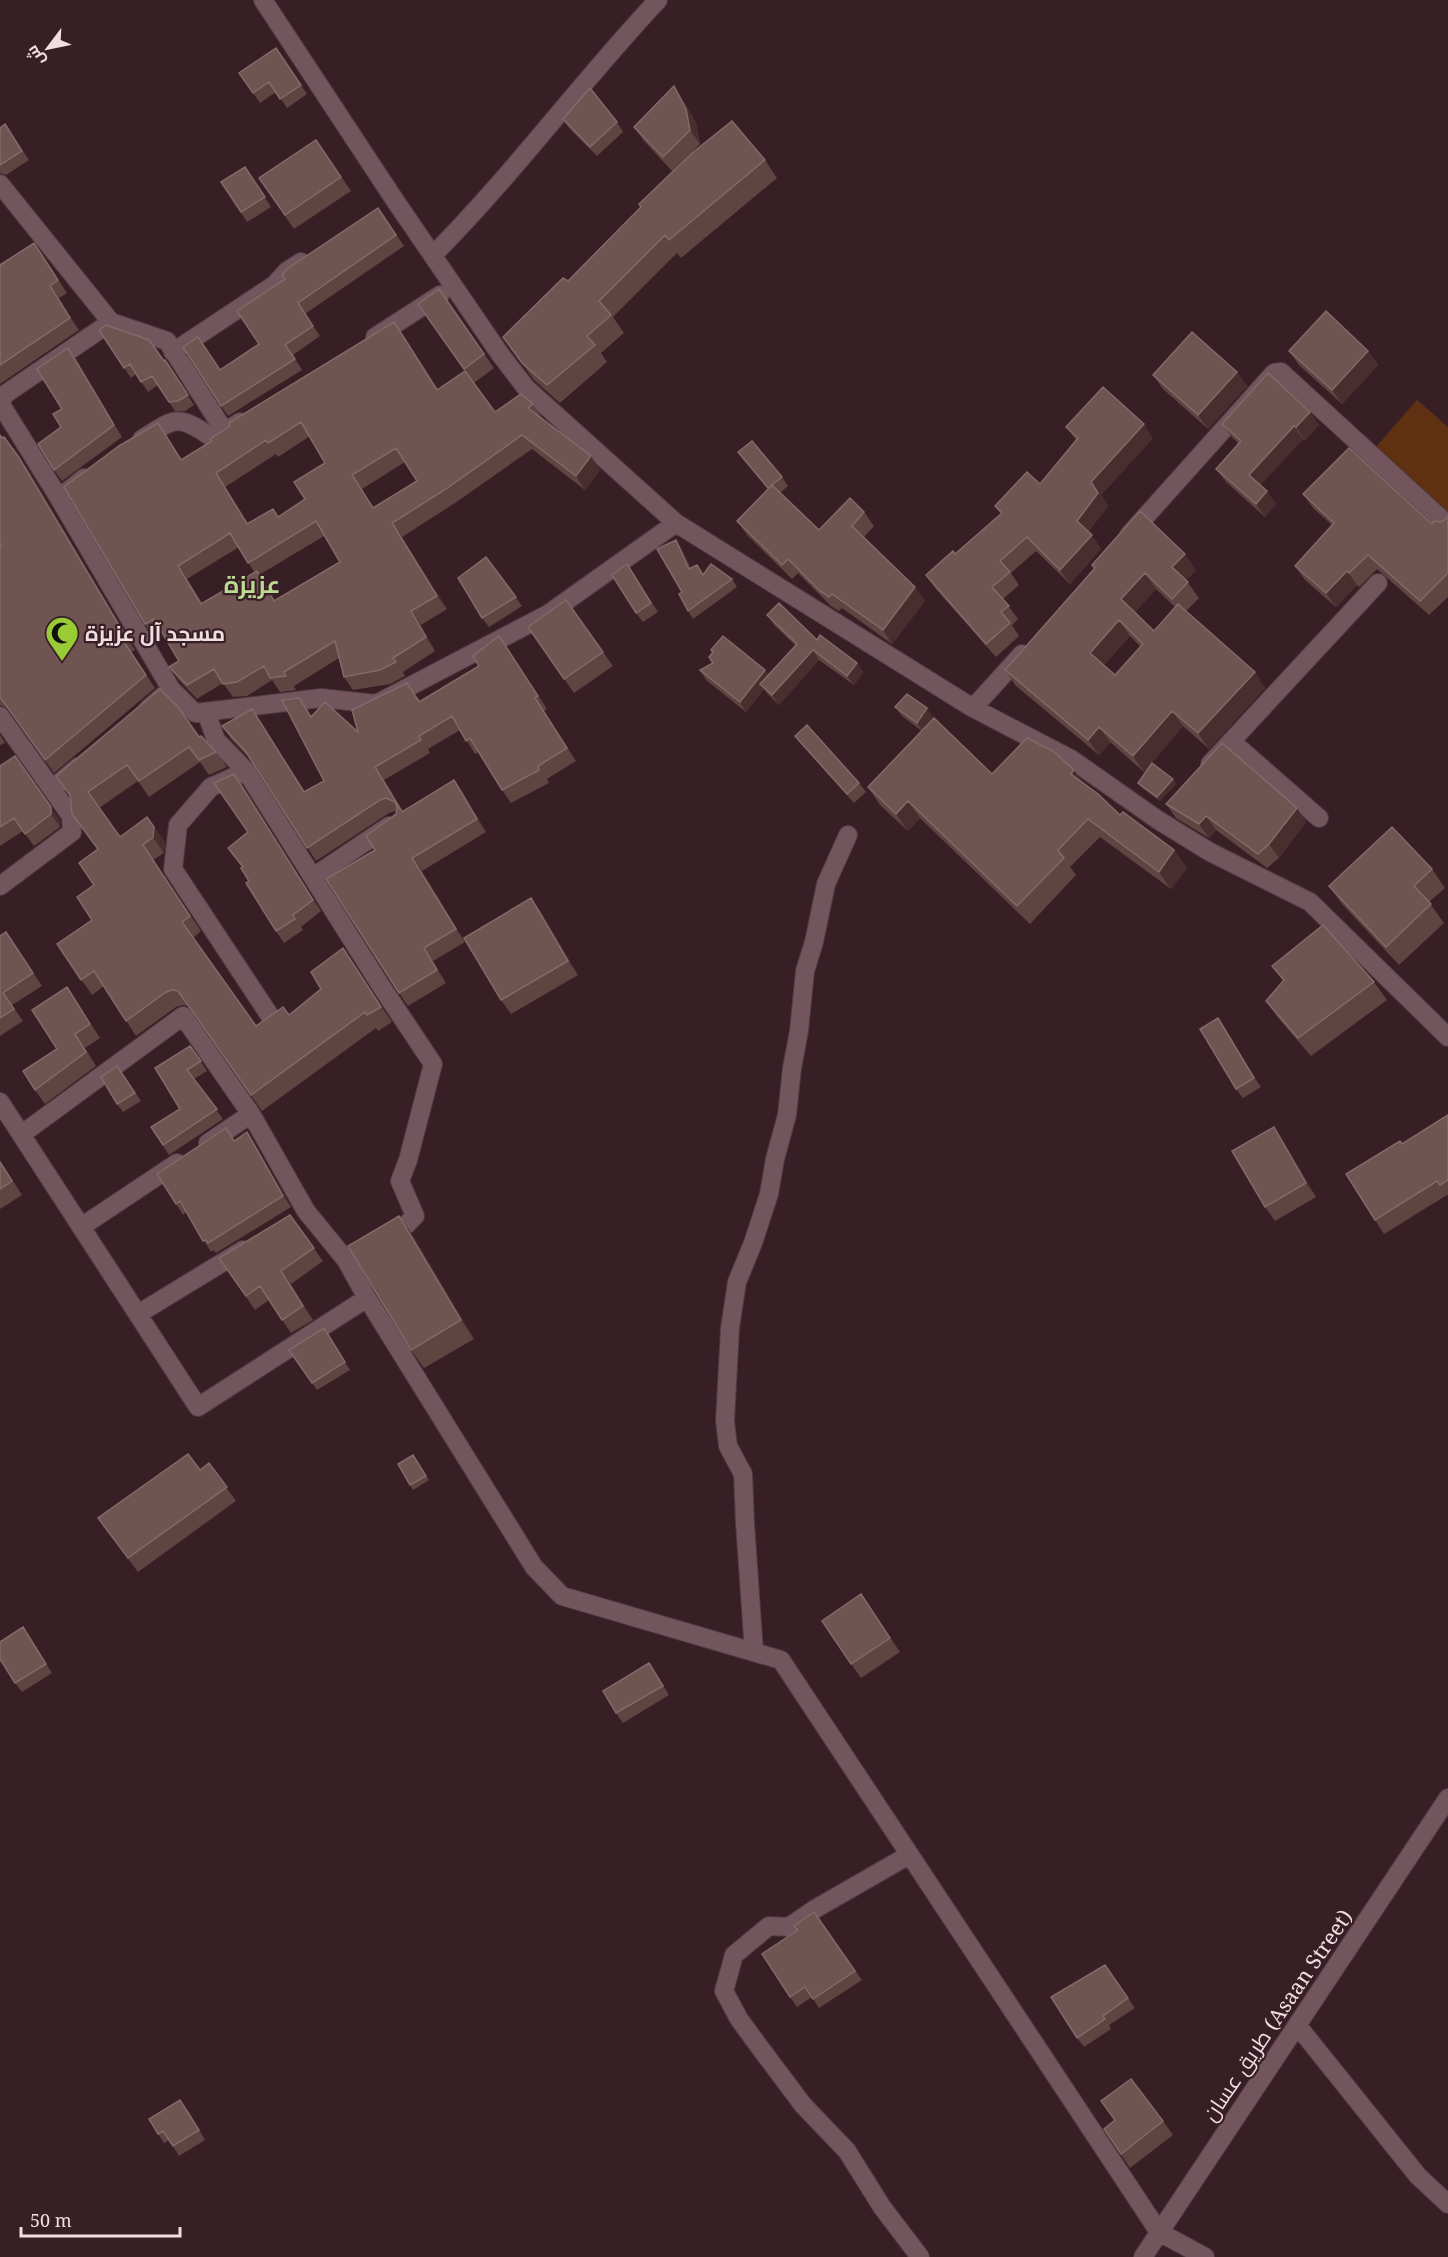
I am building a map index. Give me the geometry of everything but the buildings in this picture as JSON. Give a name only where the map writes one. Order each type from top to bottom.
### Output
[{"type":"street","points":[[263,0],[394,199],[500,354],[526,388],[676,523],[973,708],[1071,759],[1162,816],[1210,852],[1310,902],[1448,1037]]},
{"type":"street","points":[[433,255],[472,216],[569,100],[658,0]]},
{"type":"street","points":[[0,184],[111,322],[167,341],[225,432]]},
{"type":"street","points":[[375,212],[394,199]]},
{"type":"street","points":[[173,352],[274,285],[287,271],[316,252]]},
{"type":"street","points":[[364,343],[454,286]]},
{"type":"street","points":[[111,322],[4,395],[1,405],[60,498],[171,689],[195,713],[321,698],[376,704],[548,614],[676,523]]},
{"type":"street","points":[[500,354],[517,338]]},
{"type":"street","points":[[1116,549],[1274,373],[1281,372],[1448,525]]},
{"type":"street","points":[[130,447],[169,422],[189,422],[208,435],[225,432],[255,413]]},
{"type":"street","points":[[60,498],[100,465]]},
{"type":"street","points":[[1198,776],[1378,583]]},
{"type":"street","points":[[973,708],[1037,638]]},
{"type":"street","points":[[134,720],[171,689]]},
{"type":"street","points":[[206,712],[216,740],[246,771],[381,986],[433,1064],[408,1160],[400,1181],[415,1216],[406,1225],[356,1254]]},
{"type":"street","points":[[0,716],[71,816],[72,832],[0,885]]},
{"type":"street","points":[[1231,741],[1319,818]]},
{"type":"street","points":[[52,789],[88,758]]},
{"type":"street","points":[[246,771],[212,787],[178,825],[173,869],[274,1022]]},
{"type":"street","points":[[314,877],[395,822]]},
{"type":"street","points":[[754,1652],[743,1474],[728,1446],[724,1421],[730,1328],[737,1282],[769,1194],[775,1159],[787,1116],[805,971],[814,942],[826,884],[848,835]]},
{"type":"street","points":[[22,1134],[183,1016],[251,1114],[306,1211],[356,1254],[367,1298],[534,1567],[562,1596],[781,1660],[1159,2232],[1205,2257]]},
{"type":"street","points":[[0,1102],[198,1407],[367,1298]]},
{"type":"street","points":[[81,1227],[251,1114]]},
{"type":"street","points":[[286,1223],[306,1211]]},
{"type":"street","points":[[138,1314],[257,1241]]},
{"type":"street","name":"طريق عسان (Asaan Street)","points":[[1143,2257],[1448,1798]]},
{"type":"street","points":[[909,1855],[815,1909],[789,1927],[769,1926],[734,1955],[724,1991],[761,2049],[803,2105],[847,2151],[882,2207],[920,2257]]},
{"type":"street","points":[[1297,2025],[1418,2176],[1448,2204]]},
{"type":"shaded area","points":[[1417,400],[1448,427],[1448,515],[1375,448]]},
{"type":"place","name":"مسجد آل عزيزة","points":[[62,662]]},
{"type":"district","name":"عزيزة","points":[[252,583]]}]
